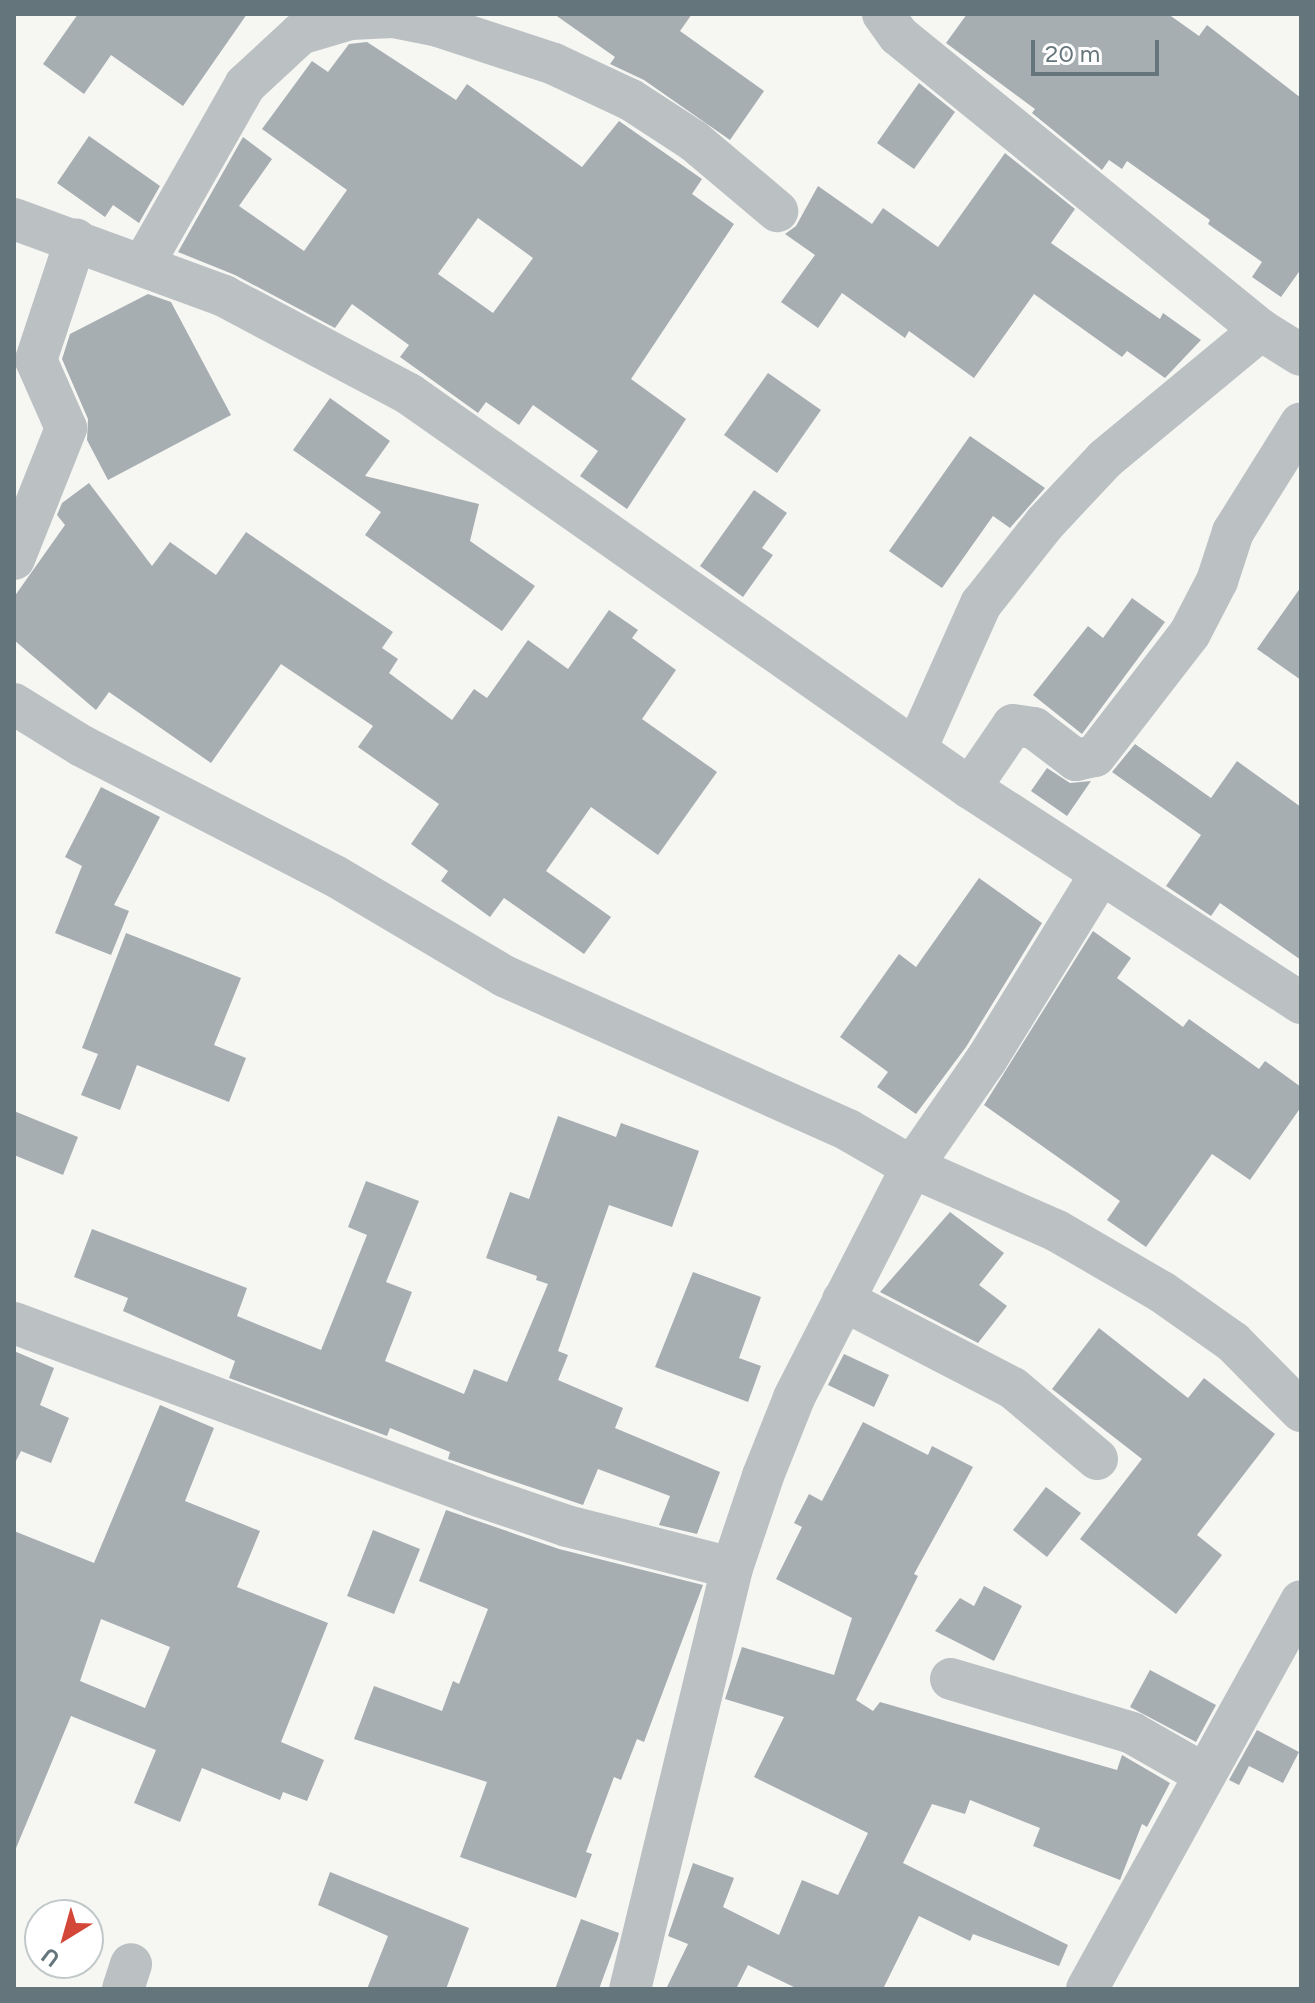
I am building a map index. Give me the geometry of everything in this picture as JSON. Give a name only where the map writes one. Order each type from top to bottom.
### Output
[{"type":"street","points":[[883,14],[898,35],[1261,330],[1301,355]]},
{"type":"street","points":[[144,263],[245,85],[300,34],[350,19],[393,17],[438,26],[554,64],[631,100],[694,141],[777,211]]},
{"type":"street","points":[[14,219],[144,263],[290,327],[409,394],[970,788],[1301,1003]]},
{"type":"street","points":[[14,559],[66,428],[36,360],[76,239]]},
{"type":"street","points":[[916,749],[981,604],[1045,523],[1105,459],[1261,330]]},
{"type":"street","points":[[970,788],[1013,725],[1034,728],[1076,760],[1095,756],[1190,633],[1217,581],[1233,532],[1301,423]]},
{"type":"street","points":[[14,704],[82,746],[162,782],[335,876],[504,976],[848,1130],[922,1153],[1162,1292],[1233,1342],[1301,1411]]},
{"type":"street","points":[[630,1989],[732,1568],[794,1398],[922,1153],[1100,875]]},
{"type":"street","points":[[843,1300],[1013,1388],[1097,1459]]},
{"type":"street","points":[[14,1323],[540,1517],[732,1568]]},
{"type":"street","points":[[1087,1989],[1202,1773],[1301,1601]]},
{"type":"street","points":[[951,1679],[1132,1733],[1202,1773]]},
{"type":"building","points":[[78,14],[247,14],[183,106],[111,55],[84,94],[43,64]]},
{"type":"building","points":[[554,14],[692,14],[680,31],[764,91],[730,140],[644,80],[610,64],[615,57]]},
{"type":"building","points":[[967,14],[1168,14],[1199,36],[1207,25],[1301,98],[1301,269],[1281,297],[1252,277],[1262,262],[1208,224],[1210,220],[1127,161],[1122,169],[1109,160],[1102,170],[1032,113],[1035,109],[946,43]]},
{"type":"building","points":[[367,42],[456,100],[467,84],[582,167],[619,121],[702,179],[692,194],[734,224],[631,379],[686,419],[627,509],[580,476],[598,451],[533,405],[519,425],[486,402],[478,413],[400,357],[409,345],[352,304],[335,328],[235,275],[178,252],[243,137],[272,159],[239,206],[304,251],[347,190],[262,129],[312,61],[328,72],[349,44]],"holes":[[[478,218],[533,258],[493,313],[438,274]]]},
{"type":"building","points":[[919,83],[955,112],[914,169],[877,143]]},
{"type":"building","points":[[89,136],[160,186],[139,223],[113,205],[105,217],[57,183]]},
{"type":"building","points":[[1005,153],[1075,209],[1051,243],[1160,319],[1163,313],[1201,340],[1165,378],[1127,351],[1122,357],[1034,294],[974,378],[909,331],[905,338],[842,293],[818,328],[781,302],[815,255],[785,234],[796,226],[818,186],[872,224],[883,208],[938,247]]},
{"type":"building","points":[[148,294],[171,302],[231,415],[108,480],[87,440],[88,419],[62,359],[70,334]]},
{"type":"building","points":[[768,373],[821,410],[777,473],[724,435]]},
{"type":"building","points":[[330,398],[390,441],[365,476],[479,504],[470,541],[535,586],[502,631],[365,535],[381,512],[293,450]]},
{"type":"building","points":[[970,436],[1045,488],[1010,528],[993,516],[942,588],[889,551]]},
{"type":"building","points":[[89,483],[152,566],[170,542],[216,575],[246,532],[393,632],[382,648],[398,659],[389,673],[452,720],[474,689],[487,698],[528,640],[568,669],[609,610],[638,630],[632,638],[676,670],[642,719],[717,772],[658,855],[591,807],[546,871],[611,917],[584,954],[504,898],[490,917],[441,881],[448,871],[411,844],[439,804],[358,747],[373,726],[281,664],[211,763],[109,692],[96,710],[14,640],[14,597],[65,525],[57,515],[62,503]]},
{"type":"building","points":[[754,490],[787,513],[762,548],[773,555],[743,597],[700,566]]},
{"type":"building","points":[[1301,587],[1301,680],[1257,649]]},
{"type":"building","points":[[1132,598],[1165,622],[1082,734],[1033,695],[1088,626],[1103,638]]},
{"type":"building","points":[[1135,744],[1211,798],[1237,761],[1301,807],[1301,960],[1220,903],[1211,916],[1166,886],[1201,835],[1112,772]]},
{"type":"building","points":[[1047,768],[1070,783],[1091,781],[1067,816],[1031,791]]},
{"type":"building","points":[[101,787],[160,817],[114,905],[129,911],[111,955],[55,933],[82,866],[65,857]]},
{"type":"building","points":[[979,878],[1042,923],[966,1047],[916,1114],[877,1087],[888,1072],[840,1037],[899,954],[916,967]]},
{"type":"building","points":[[1093,931],[1131,958],[1117,978],[1183,1027],[1189,1019],[1259,1069],[1265,1061],[1301,1087],[1301,1107],[1250,1180],[1212,1154],[1146,1247],[1107,1220],[1120,1201],[984,1105]]},
{"type":"building","points":[[126,933],[241,978],[214,1045],[246,1058],[229,1102],[137,1065],[120,1110],[81,1095],[98,1054],[82,1048]]},
{"type":"building","points":[[14,1111],[78,1137],[63,1175],[14,1155]]},
{"type":"building","points":[[558,1116],[616,1137],[621,1123],[699,1151],[672,1227],[609,1205],[558,1351],[568,1355],[558,1380],[623,1408],[615,1428],[720,1472],[697,1534],[659,1525],[670,1496],[598,1469],[583,1505],[448,1459],[450,1452],[390,1428],[387,1436],[229,1378],[235,1361],[123,1311],[128,1298],[74,1277],[92,1229],[247,1288],[237,1316],[321,1350],[367,1235],[348,1227],[366,1181],[419,1201],[386,1282],[412,1292],[385,1361],[464,1394],[474,1369],[507,1382],[548,1284],[536,1280],[537,1276],[486,1258],[510,1192],[529,1199]]},
{"type":"building","points":[[950,1212],[1004,1253],[979,1285],[1007,1306],[978,1343],[880,1292]]},
{"type":"building","points":[[693,1272],[761,1297],[739,1358],[761,1366],[748,1402],[655,1367]]},
{"type":"building","points":[[1099,1328],[1188,1398],[1204,1378],[1275,1434],[1197,1535],[1222,1555],[1176,1614],[1080,1539],[1142,1459],[1052,1389]]},
{"type":"building","points":[[14,1351],[54,1368],[40,1405],[69,1418],[51,1463],[21,1451],[14,1465]]},
{"type":"building","points":[[844,1354],[889,1375],[874,1407],[828,1385]]},
{"type":"building","points":[[160,1405],[214,1428],[185,1501],[260,1531],[237,1587],[328,1623],[281,1742],[324,1760],[307,1801],[283,1792],[280,1800],[202,1768],[180,1822],[134,1803],[156,1750],[71,1716],[14,1853],[14,1531],[94,1563]],"holes":[[[101,1619],[170,1647],[145,1708],[80,1681]]]},
{"type":"building","points":[[863,1422],[928,1455],[932,1446],[973,1467],[914,1574],[918,1576],[856,1700],[873,1711],[880,1702],[1117,1770],[1122,1755],[1170,1783],[1147,1827],[1142,1824],[1120,1880],[1033,1846],[1040,1828],[970,1800],[965,1814],[932,1804],[903,1863],[1068,1945],[1059,1966],[973,1934],[970,1941],[919,1916],[883,1989],[798,1989],[748,1965],[736,1989],[666,1989],[688,1944],[668,1936],[693,1863],[734,1878],[723,1907],[779,1935],[802,1880],[838,1895],[868,1833],[754,1777],[784,1717],[725,1699],[742,1647],[834,1675],[852,1618],[776,1579],[802,1527],[794,1523],[809,1494],[822,1501]]},
{"type":"building","points":[[1046,1487],[1081,1513],[1047,1557],[1013,1530]]},
{"type":"building","points":[[446,1510],[559,1549],[703,1585],[644,1742],[637,1739],[621,1780],[614,1777],[586,1852],[592,1854],[576,1898],[460,1857],[487,1782],[354,1739],[374,1686],[442,1711],[453,1681],[459,1684],[488,1609],[419,1581]]},
{"type":"building","points":[[373,1530],[420,1549],[394,1614],[347,1596]]},
{"type":"building","points":[[984,1586],[1022,1606],[994,1661],[935,1631],[960,1598],[974,1606]]},
{"type":"building","points":[[1150,1670],[1216,1705],[1196,1742],[1130,1707]]},
{"type":"building","points":[[1257,1730],[1299,1752],[1283,1783],[1249,1766],[1239,1785],[1229,1780]]},
{"type":"building","points":[[330,1872],[469,1928],[446,1989],[367,1989],[388,1936],[318,1905]]},
{"type":"building","points":[[581,1919],[619,1933],[599,1989],[555,1989]]}]
